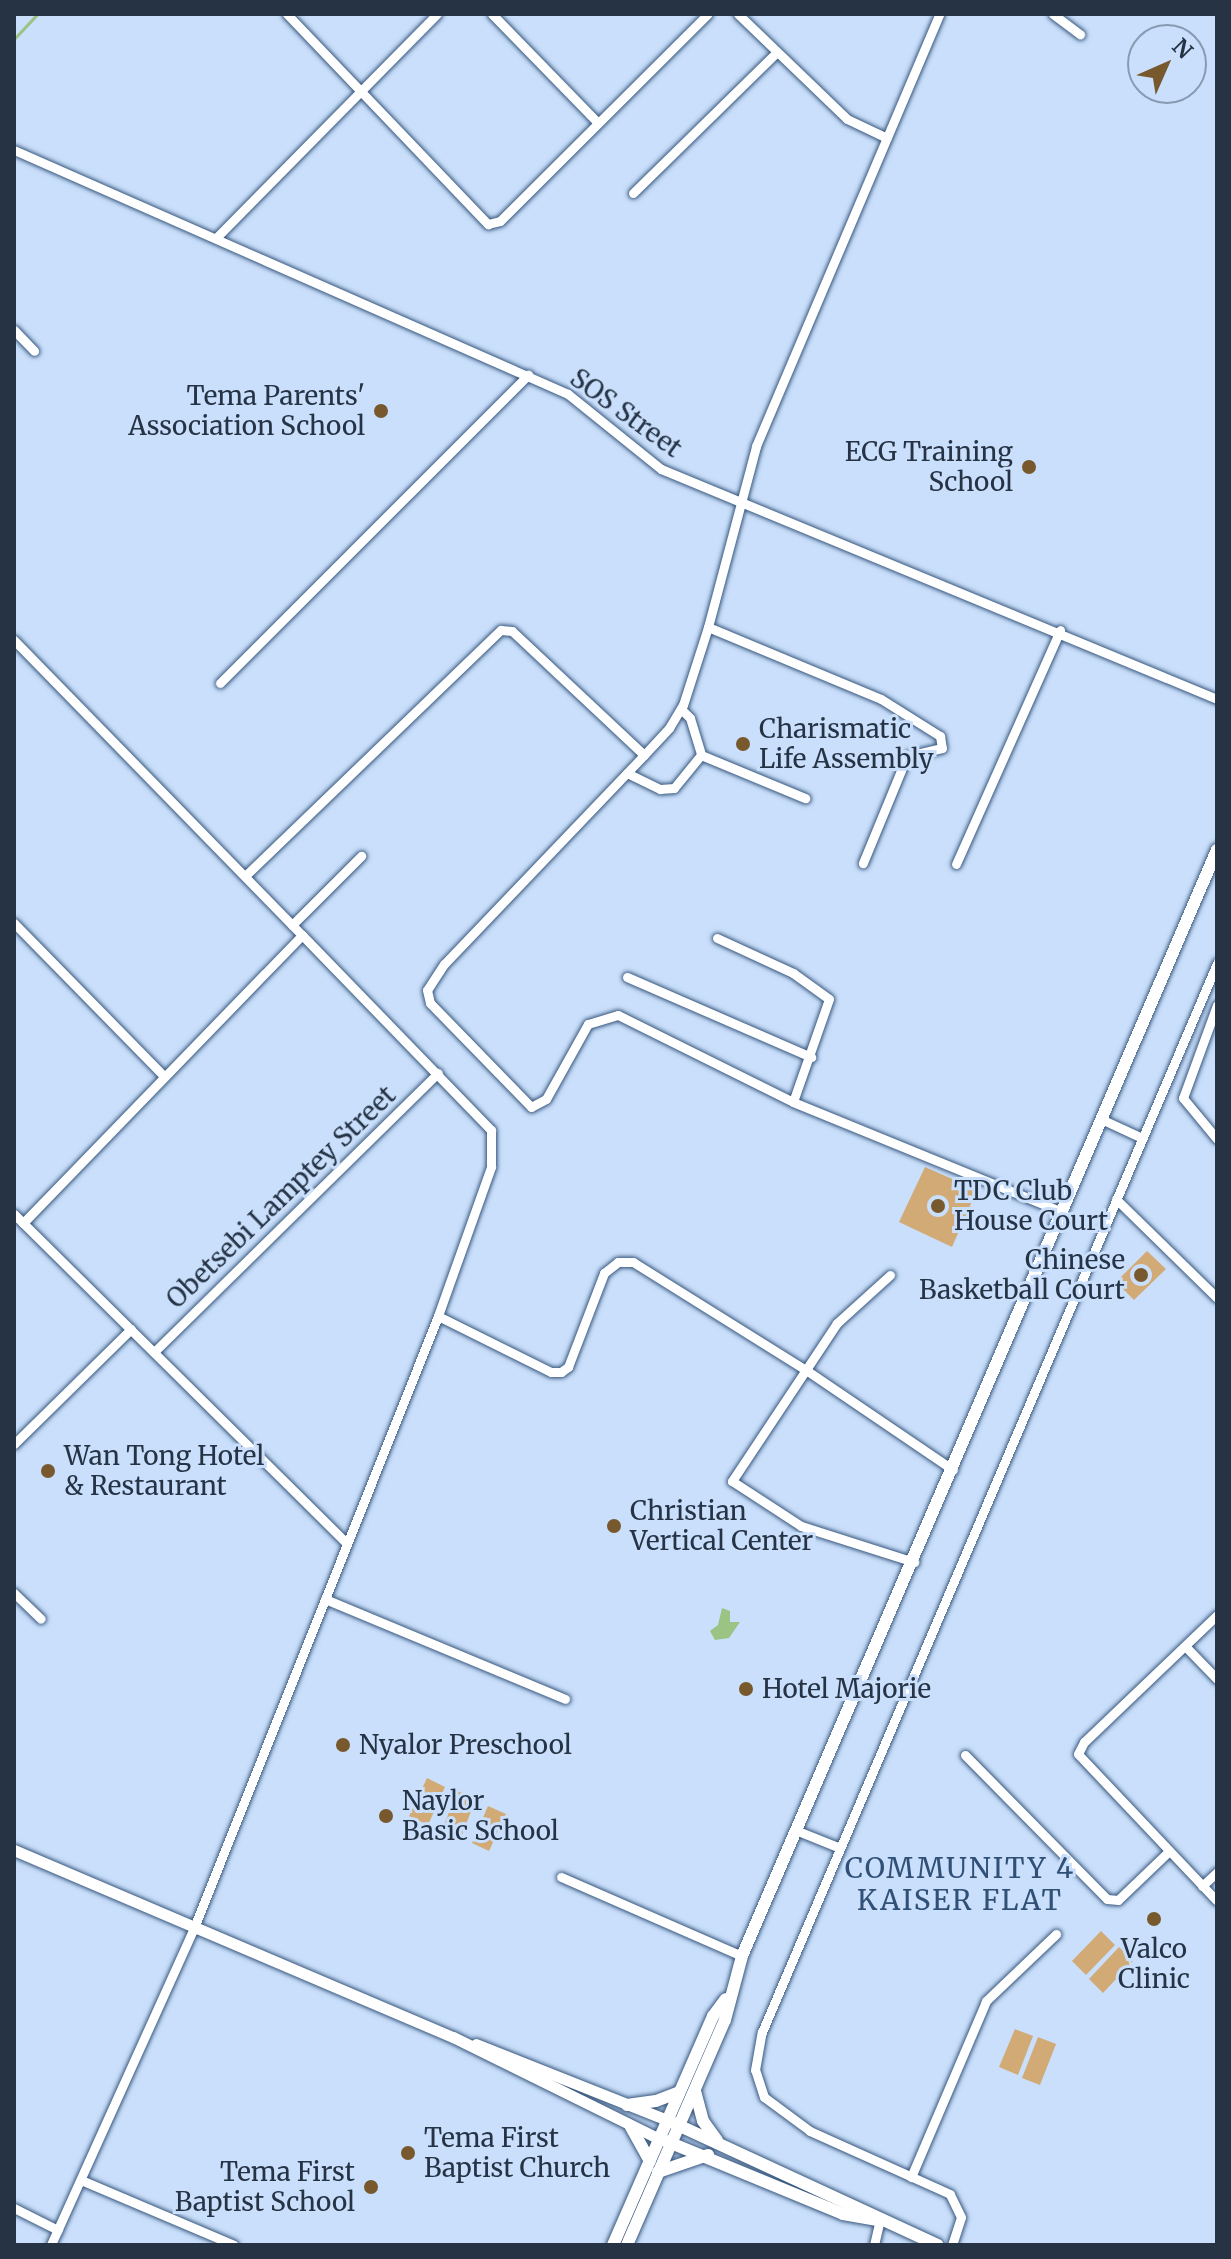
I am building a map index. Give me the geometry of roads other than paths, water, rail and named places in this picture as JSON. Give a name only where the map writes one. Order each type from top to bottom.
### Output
[{"type":"main road","points":[[613,2245],[654,2167],[680,2126],[725,2020],[728,1996],[742,1956],[914,1562],[1217,850]]},
{"type":"main road","points":[[627,2245],[654,2167],[659,2139],[713,2016],[728,1996]]},
{"type":"main road","points":[[695,2090],[703,2121],[719,2142]]},
{"type":"main road","points":[[627,2105],[679,2092]]},
{"type":"main road","points":[[667,2120],[937,2245]]},
{"type":"main road","points":[[631,2127],[654,2167]]},
{"type":"main road","points":[[659,2139],[709,2155],[843,2214],[880,2220]]},
{"type":"main road","points":[[654,2167],[709,2155]]},
{"type":"street","points":[[287,14],[360,94],[488,224],[500,221],[708,14]]},
{"type":"street","points":[[217,237],[437,14]]},
{"type":"street","points":[[492,14],[598,123]]},
{"type":"street","points":[[738,14],[847,119],[887,138]]},
{"type":"street","points":[[939,14],[756,446],[708,627],[681,709],[644,755],[444,964],[430,983],[427,997],[531,1107],[546,1099],[588,1024],[618,1015],[793,1102],[1063,1212]]},
{"type":"street","points":[[1053,14],[1080,34]]},
{"type":"street","points":[[633,193],[776,53]]},
{"type":"street","name":"SOS Street","points":[[14,150],[528,375],[591,409],[647,461],[1040,629],[1060,630],[1217,699]]},
{"type":"street","points":[[14,330],[34,351]]},
{"type":"street","points":[[220,683],[528,375]]},
{"type":"street","points":[[708,627],[881,699],[940,736],[942,748],[907,756],[863,863]]},
{"type":"street","points":[[245,876],[501,630],[512,631],[644,755]]},
{"type":"street","points":[[956,864],[1060,630]]},
{"type":"street","points":[[14,640],[488,1122],[493,1148],[438,1316],[193,1930],[51,2245]]},
{"type":"street","points":[[681,709],[690,718],[701,755]]},
{"type":"street","points":[[627,773],[660,789],[674,788],[701,755]]},
{"type":"street","points":[[701,755],[805,798]]},
{"type":"street","points":[[292,925],[361,856]]},
{"type":"street","points":[[14,923],[163,1075]]},
{"type":"street","points":[[23,1223],[163,1075],[302,935]]},
{"type":"street","points":[[717,938],[826,995],[829,1009],[793,1102]]},
{"type":"street","points":[[952,2245],[961,2217],[957,2200],[786,2117],[757,2082],[762,2032],[1142,1138],[1214,979],[1217,963]]},
{"type":"street","points":[[627,977],[811,1057]]},
{"type":"street","points":[[1217,1005],[1183,1098],[1217,1139]]},
{"type":"street","name":"Obetsebi Lamptey Street","points":[[154,1352],[438,1073]]},
{"type":"street","points":[[1101,1119],[1142,1138]]},
{"type":"street","points":[[1116,1199],[1217,1298]]},
{"type":"street","points":[[14,1214],[346,1542]]},
{"type":"street","points":[[438,1316],[551,1372],[561,1372],[568,1367],[604,1273],[613,1264],[629,1262],[809,1372],[953,1470]]},
{"type":"street","points":[[890,1275],[837,1323],[809,1372],[732,1481],[801,1526],[914,1562]]},
{"type":"street","points":[[14,1444],[131,1329]]},
{"type":"street","points":[[14,1593],[41,1619]]},
{"type":"street","points":[[325,1599],[565,1699]]},
{"type":"street","points":[[1217,1615],[1084,1742],[1078,1754],[1217,1901]]},
{"type":"street","points":[[1185,1646],[1217,1679]]},
{"type":"street","points":[[965,1755],[1107,1899],[1118,1900],[1168,1852]]},
{"type":"street","points":[[798,1831],[840,1848]]},
{"type":"street","points":[[14,1850],[193,1930],[453,2037],[667,2120]]},
{"type":"street","points":[[1202,1886],[1217,1872]]},
{"type":"street","points":[[561,1877],[742,1956]]},
{"type":"street","points":[[911,2177],[986,2001],[1056,1934]]},
{"type":"street","points":[[453,2037],[659,2139]]},
{"type":"street","points":[[81,2180],[234,2245]]},
{"type":"street","points":[[14,2208],[58,2230]]},
{"type":"street","points":[[874,2245],[880,2220]]},
{"type":"waterway","points":[[14,39],[37,14]]},
{"type":"place","name":"Tema Parents' Association School","points":[[381,411]]},
{"type":"place","name":"ECG Training School","points":[[1029,467]]},
{"type":"place","name":"Charismatic Life Assembly","points":[[743,744]]},
{"type":"place","name":"TDC Club House Court","points":[[938,1206]]},
{"type":"place","name":"Chinese Basketball Court","points":[[1141,1275]]},
{"type":"place","name":"Wan Tong Hotel & Restaurant","points":[[48,1471]]},
{"type":"place","name":"Christian Vertical Center","points":[[614,1526]]},
{"type":"place","name":"Hotel Majorie","points":[[746,1689]]},
{"type":"place","name":"Nyalor Preschool","points":[[343,1745]]},
{"type":"place","name":"Naylor Basic School","points":[[386,1816]]},
{"type":"place","name":"Valco Clinic","points":[[1154,1919]]},
{"type":"place","name":"Tema First Baptist Church","points":[[408,2153]]},
{"type":"place","name":"Tema First Baptist School","points":[[371,2187]]},
{"type":"district","name":"COMMUNITY 4 KAISER FLAT","points":[[960,1884]]}]
